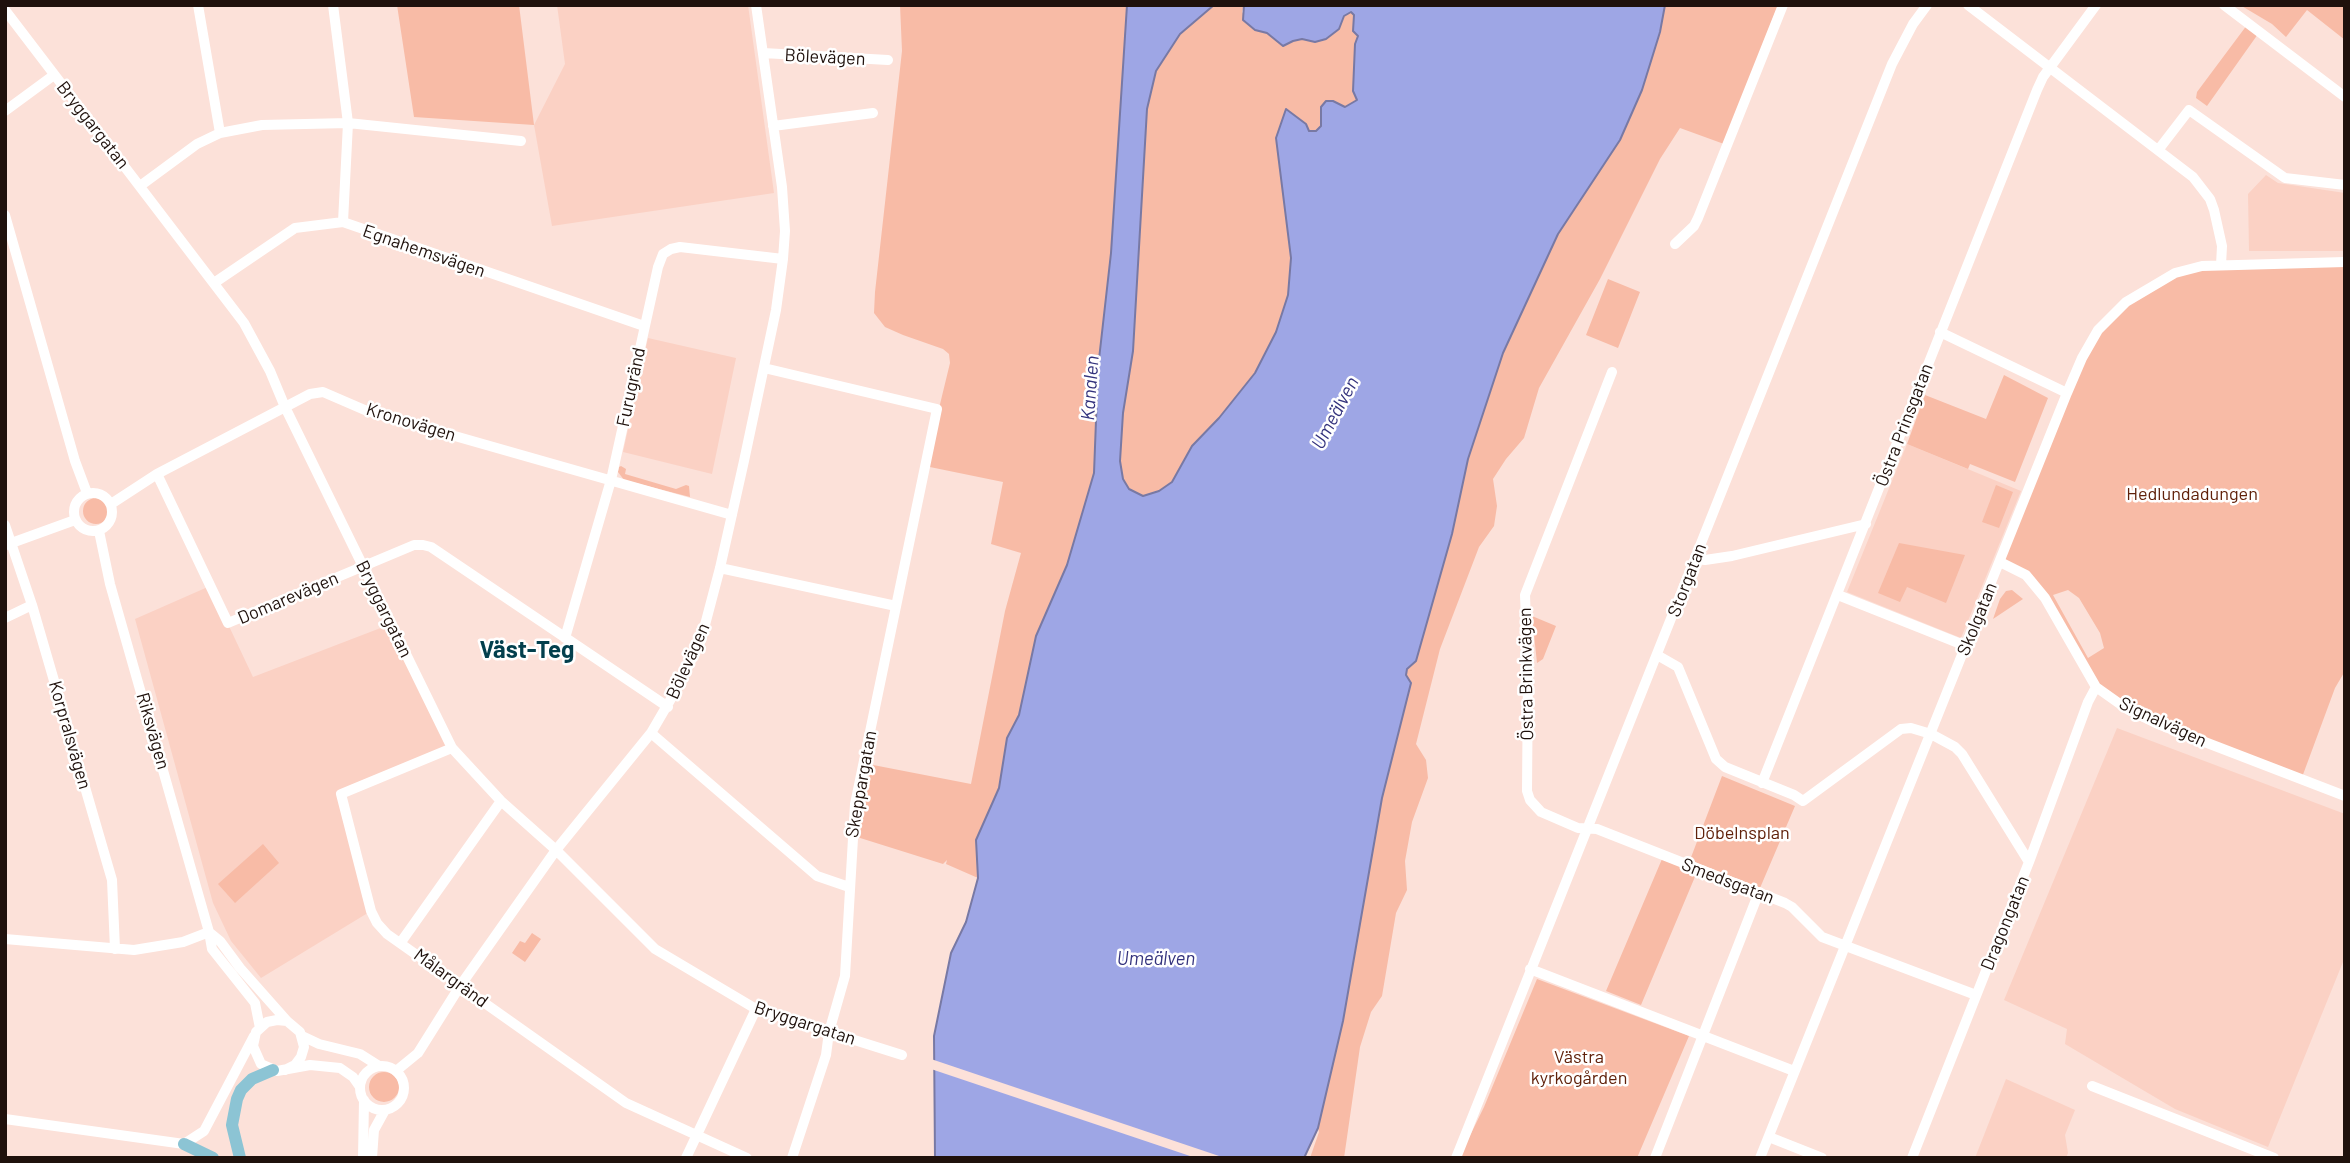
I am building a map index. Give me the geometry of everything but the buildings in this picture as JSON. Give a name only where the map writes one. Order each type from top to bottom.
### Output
[{"type":"main road","points":[[240,1158],[232,1125],[241,1090],[252,1079],[279,1070]]},
{"type":"main road","points":[[184,1144],[213,1158]]},
{"type":"street","points":[[198,5],[220,133]]},
{"type":"street","points":[[332,5],[348,123],[343,222]]},
{"type":"street","name":"Bölevägen","points":[[396,1071],[418,1053],[460,986],[556,850],[651,733],[668,707],[701,640],[720,568],[764,368],[783,259],[785,231],[782,187],[756,5]]},
{"type":"street","points":[[1675,244],[1698,218],[1783,5]]},
{"type":"street","name":"Storgatan","points":[[1456,1158],[1892,64],[1913,24],[1927,5]]},
{"type":"street","points":[[1968,5],[2193,177],[2210,199],[2219,226],[2221,265]]},
{"type":"street","name":"Östra Prinsgatan","points":[[1762,783],[2037,90],[2049,68],[2096,5]]},
{"type":"street","points":[[2224,5],[2345,97]]},
{"type":"street","name":"Bryggargatan","points":[[5,10],[244,323],[452,748],[501,801],[556,850],[655,949],[756,1009],[902,1055]]},
{"type":"street","name":"Bölevägen","points":[[763,53],[888,60]]},
{"type":"street","points":[[5,111],[54,75]]},
{"type":"street","points":[[2159,149],[2189,110],[2285,177],[2345,185]]},
{"type":"street","points":[[773,126],[873,113]]},
{"type":"street","points":[[140,186],[197,144],[220,133],[261,125],[348,123],[521,141]]},
{"type":"street","points":[[5,215],[75,461],[87,493]]},
{"type":"street","name":"Egnahemsvägen","points":[[214,283],[295,228],[343,222],[644,327]]},
{"type":"street","name":"Furugränd","points":[[565,638],[611,480],[644,327],[663,254],[671,248],[688,248],[783,259]]},
{"type":"street","name":"Skolgatan","points":[[1760,1158],[2067,393],[2098,330],[2126,302],[2175,273],[2202,266],[2345,262]]},
{"type":"street","points":[[1940,332],[2067,393]]},
{"type":"street","name":"Skeppargatan","points":[[764,368],[937,409],[855,804],[845,976],[825,1055],[792,1158]]},
{"type":"street","name":"Östra Brinkvägen","points":[[1587,828],[1578,828],[1541,813],[1530,800],[1527,791],[1528,669],[1525,595],[1612,372]]},
{"type":"street","name":"Kronovägen","points":[[111,504],[157,474],[310,394],[323,392],[368,411],[732,516]]},
{"type":"street","name":"Domarevägen","points":[[157,474],[228,623],[414,545],[431,547],[668,707]]},
{"type":"street","points":[[87,493],[101,494],[111,504],[112,517],[109,524],[99,531],[86,530],[75,520],[75,505],[87,493]]},
{"type":"street","points":[[8,544],[75,520]]},
{"type":"street","points":[[1696,559],[1732,556],[1866,524]]},
{"type":"street","name":"Korpralsvägen","points":[[5,525],[8,544],[32,605],[112,880],[115,949]]},
{"type":"street","name":"Riksvägen","points":[[99,531],[110,584],[212,949],[256,1003],[257,1032],[253,1046],[256,1058],[267,1068],[279,1070]]},
{"type":"street","name":"Signalvägen","points":[[2000,562],[2026,575],[2045,598],[2096,687],[2127,709],[2158,724],[2345,796]]},
{"type":"street","points":[[720,568],[896,606]]},
{"type":"street","points":[[1838,595],[1966,646]]},
{"type":"street","points":[[5,618],[32,605]]},
{"type":"street","points":[[1657,655],[1678,667],[1720,764],[1802,801],[1901,729],[1911,728],[1931,734],[1962,754],[2029,862]]},
{"type":"street","name":"Dragongatan","points":[[1912,1158],[2096,687]]},
{"type":"street","points":[[651,733],[817,876],[849,887]]},
{"type":"street","name":"Målargränd","points":[[452,748],[341,794],[371,911],[377,923],[387,934],[626,1103],[747,1158]]},
{"type":"street","points":[[401,942],[501,801]]},
{"type":"street","name":"Smedsgatan","points":[[1587,828],[1759,892],[1792,907],[1822,937],[1976,995]]},
{"type":"street","points":[[1655,1158],[1759,892]]},
{"type":"street","points":[[5,939],[115,949],[147,949],[183,942],[209,932]]},
{"type":"street","name":"Riksvägen","points":[[209,932],[220,941],[240,968],[287,1021],[295,1026],[302,1037],[360,1055],[379,1066]]},
{"type":"street","points":[[1530,969],[1794,1071]]},
{"type":"street","points":[[686,1158],[756,1009]]},
{"type":"street","points":[[5,1119],[184,1144],[204,1131],[257,1032],[272,1020],[287,1021]]},
{"type":"street","points":[[279,1070],[295,1065],[301,1057],[304,1047],[302,1037]]},
{"type":"street","points":[[279,1070],[310,1065],[340,1068],[348,1072],[360,1087],[364,1100],[363,1158]]},
{"type":"street","points":[[360,1087],[364,1076],[379,1066],[396,1071],[404,1081],[404,1094],[397,1105],[385,1110],[371,1107],[364,1100]]},
{"type":"street","points":[[2092,1086],[2274,1158]]},
{"type":"street","points":[[372,1158],[374,1130],[385,1110]]},
{"type":"street","points":[[1769,1137],[1822,1158]]},
{"type":"shaded area","points":[[557,5],[748,5],[774,193],[552,226],[534,125],[565,64]]},
{"type":"shaded area","points":[[2266,175],[2278,183],[2345,193],[2345,251],[2249,251],[2248,194]]},
{"type":"shaded area","points":[[648,338],[736,358],[712,474],[623,452]]},
{"type":"shaded area","points":[[1907,444],[2021,491],[1961,638],[1847,592]]},
{"type":"shaded area","points":[[210,586],[253,677],[391,624],[452,748],[341,794],[371,911],[261,978],[231,941],[213,903],[135,619]]},
{"type":"shaded area","points":[[2117,728],[2345,814],[2345,957],[2268,1147],[2175,1109],[2065,1044],[2067,1029],[2004,1000]]},
{"type":"shaded area","points":[[2006,1079],[2075,1110],[2065,1135],[2068,1153],[2066,1158],[1975,1158]]},
{"type":"green space","points":[[397,5],[519,5],[534,125],[414,117]]},
{"type":"green space","points":[[900,5],[1127,5],[1111,253],[1098,368],[1094,473],[1067,565],[1036,636],[1019,715],[1007,738],[999,788],[976,840],[978,878],[946,864],[947,860],[943,864],[857,837],[860,801],[868,764],[971,784],[1005,611],[1021,553],[991,544],[1003,482],[925,466],[950,363],[949,354],[943,349],[885,327],[874,313],[902,51]]},
{"type":"green space","points":[[1214,5],[1244,5],[1242,12],[1255,30],[1267,33],[1283,46],[1339,29],[1344,16],[1351,12],[1354,15],[1353,31],[1358,36],[1355,44],[1353,91],[1357,100],[1345,107],[1333,101],[1321,107],[1321,126],[1316,131],[1309,131],[1306,124],[1286,110],[1276,138],[1291,258],[1289,295],[1276,332],[1255,373],[1219,418],[1192,446],[1172,482],[1159,491],[1143,496],[1129,489],[1123,479],[1120,461],[1123,413],[1133,351],[1147,109],[1156,71],[1180,34]]},
{"type":"green space","points":[[1665,5],[1778,5],[1724,144],[1680,128],[1660,159],[1600,279],[1539,388],[1524,438],[1493,479],[1497,506],[1494,526],[1479,547],[1440,649],[1416,744],[1426,760],[1428,778],[1412,822],[1405,861],[1407,890],[1396,913],[1382,996],[1371,1012],[1360,1047],[1344,1158],[1310,1158],[1319,1132],[1343,1021],[1382,798],[1411,683],[1405,674],[1416,661],[1452,534],[1468,459],[1503,353],[1558,234],[1620,140],[1642,90],[1660,32]]},
{"type":"green space","points":[[2240,5],[2345,5],[2345,40],[2307,10],[2286,37],[2272,24]]},
{"type":"green space","points":[[2247,25],[2258,34],[2207,106],[2196,98],[2197,92]]},
{"type":"green space","name":"Hedlundadungen","points":[[2345,262],[2345,671],[2335,688],[2301,780],[2158,724],[2096,687],[2026,575],[2000,562],[2098,330],[2144,290],[2202,266]],"holes":[[[2068,590],[2079,598],[2100,633],[2104,648],[2088,658],[2053,595]]]},
{"type":"green space","points":[[1608,279],[1640,292],[1618,348],[1586,335]]},
{"type":"green space","points":[[2004,375],[2048,398],[2015,482],[1970,464],[1968,469],[1907,444],[1925,395],[1986,419]]},
{"type":"green space","points":[[621,466],[626,469],[625,474],[676,489],[689,486],[690,497],[624,480],[618,472]]},
{"type":"green space","points":[[1996,485],[2013,492],[1999,528],[1982,522]]},
{"type":"green space","points":[[96,498],[105,502],[109,511],[105,520],[96,524],[87,520],[83,511],[87,502]]},
{"type":"green space","points":[[1899,543],[1965,555],[1946,603],[1907,587],[1900,602],[1878,593]]},
{"type":"green space","points":[[2012,590],[2023,599],[1993,619],[2000,599],[2006,591]]},
{"type":"green space","points":[[1532,616],[1556,626],[1543,659],[1537,663]]},
{"type":"green space","name":"Döbelnsplan","points":[[1722,776],[1795,806],[1760,888],[1690,860]]},
{"type":"green space","points":[[263,844],[279,863],[235,903],[218,884]]},
{"type":"green space","points":[[1662,859],[1697,872],[1641,1005],[1606,991]]},
{"type":"green space","points":[[532,933],[541,939],[525,962],[512,953],[520,941],[525,943]]},
{"type":"green space","name":"Västra kyrkogården","points":[[1537,979],[1689,1036],[1637,1158],[1459,1158],[1484,1107]]},
{"type":"green space","points":[[384,1072],[395,1076],[399,1087],[395,1098],[384,1102],[373,1098],[369,1087],[373,1076]]},
{"type":"water","name":"Umeälven","points":[[1127,5],[1214,5],[1180,34],[1156,71],[1147,109],[1133,351],[1123,413],[1120,461],[1123,479],[1129,489],[1143,496],[1159,491],[1172,482],[1192,446],[1219,418],[1255,373],[1276,332],[1288,295],[1291,258],[1276,138],[1286,109],[1306,124],[1309,131],[1316,131],[1321,126],[1321,107],[1326,101],[1333,101],[1345,107],[1357,100],[1353,91],[1355,44],[1358,36],[1353,31],[1354,15],[1351,12],[1344,16],[1339,29],[1326,39],[1315,42],[1302,39],[1283,46],[1267,33],[1255,30],[1243,20],[1244,5],[1665,5],[1660,32],[1642,90],[1620,140],[1558,234],[1503,353],[1468,459],[1452,534],[1416,661],[1407,669],[1406,675],[1411,683],[1382,798],[1343,1021],[1318,1128],[1304,1158],[935,1158],[934,1036],[951,953],[966,922],[978,878],[976,840],[999,788],[1007,738],[1019,715],[1036,636],[1067,565],[1094,473],[1098,368],[1111,253]]},
{"type":"pier","points":[[931,1059],[1225,1158],[1196,1158],[931,1069]]},
{"type":"district","name":"Väst-Teg","points":[[527,650]]},
{"type":"water label","name":"Kanalen","points":[[1090,388]]}]
